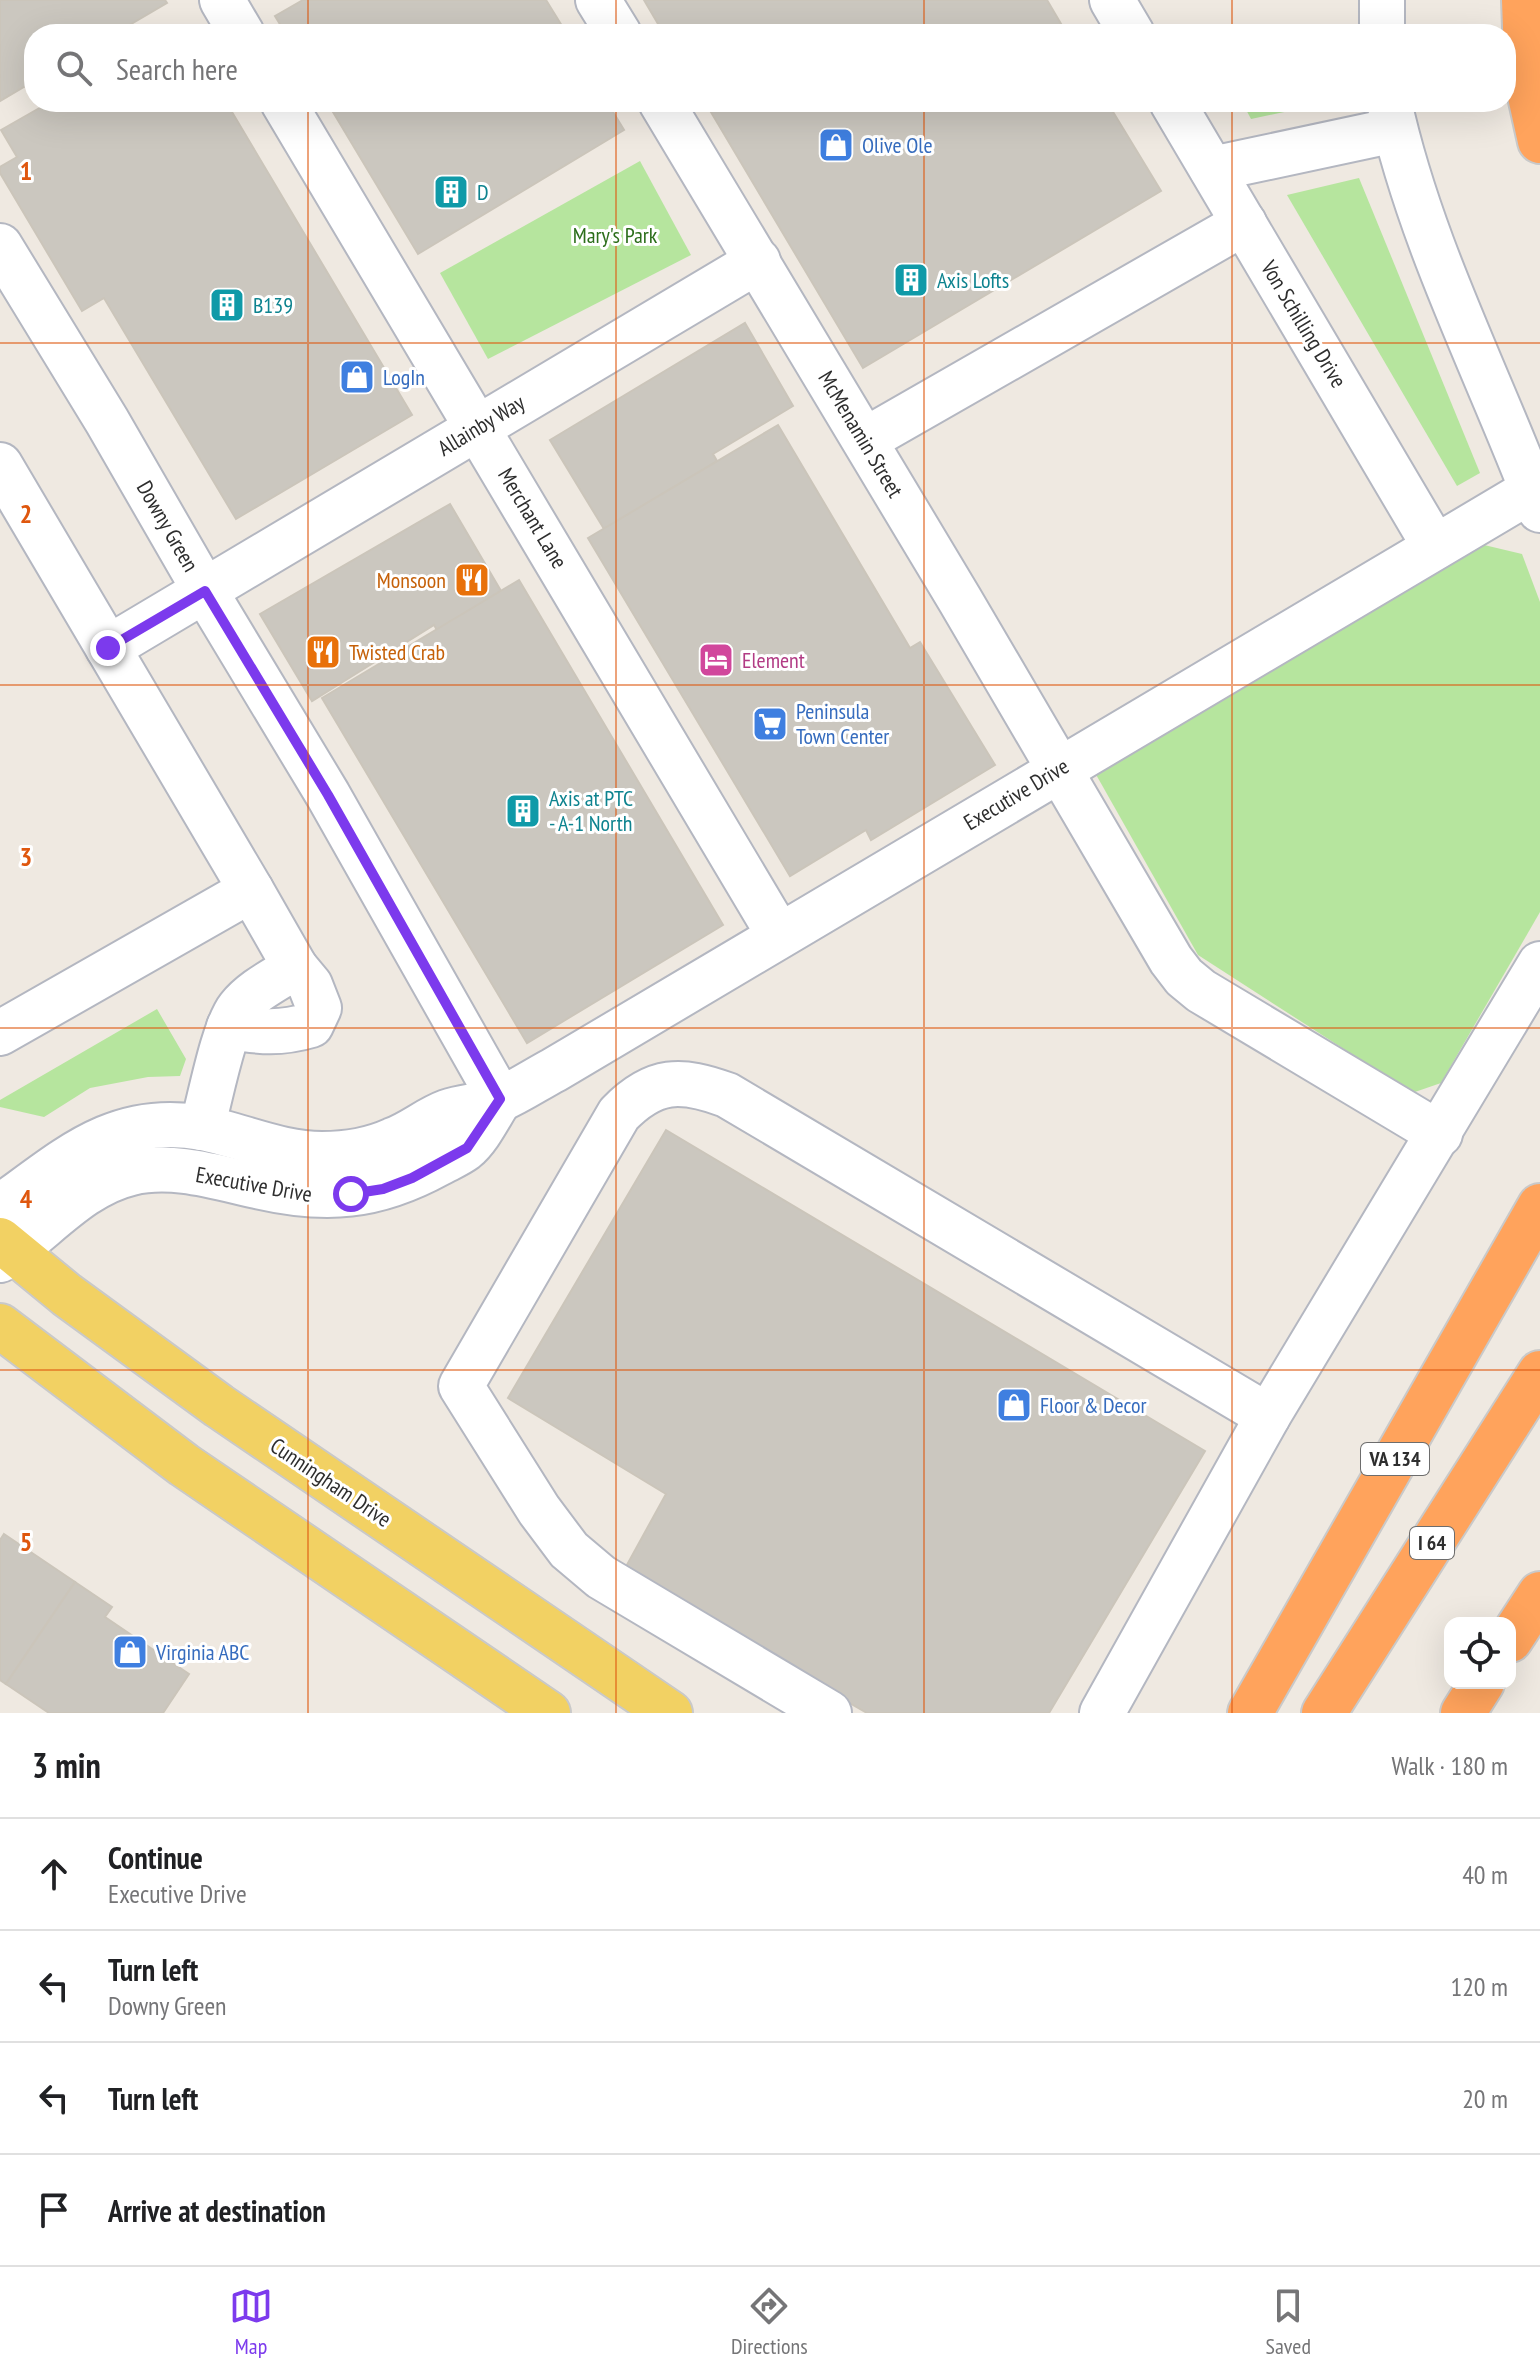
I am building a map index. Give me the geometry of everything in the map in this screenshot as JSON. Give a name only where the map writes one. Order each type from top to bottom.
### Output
[{"type":"highway","points":[[1524,0],[1527,82],[1540,141]]},
{"type":"highway","name":"VA 134","points":[[1250,1713],[1540,1206]]},
{"type":"highway","points":[[1250,1713],[1540,1255]]},
{"type":"highway","name":"I 64","points":[[1324,1713],[1540,1373]]},
{"type":"highway","points":[[1516,1631],[1540,1594]]},
{"type":"highway","points":[[1463,1713],[1478,1689]]},
{"type":"main road","name":"Cunningham Drive","points":[[5,1251],[219,1406],[670,1713]]},
{"type":"main road","points":[[0,1326],[184,1465],[548,1713]]},
{"type":"street","points":[[222,0],[236,24]]},
{"type":"street","points":[[598,0],[613,24]]},
{"type":"street","points":[[1112,0],[1126,24]]},
{"type":"street","points":[[1382,0],[1382,24]]},
{"type":"street","name":"Merchant Lane","points":[[289,112],[779,935]]},
{"type":"street","name":"McMenamin Street","points":[[667,112],[865,440],[1171,960],[1184,977],[1201,991],[1440,1134]]},
{"type":"street","name":"Von Schilling Drive","points":[[1178,112],[1435,547]]},
{"type":"street","points":[[1212,169],[1392,116],[1426,232],[1536,500]]},
{"type":"street","points":[[865,440],[1244,223]]},
{"type":"street","name":"Allainby Way","points":[[108,648],[758,261]]},
{"type":"street","name":"Downy Green","points":[[6,271],[107,421],[328,795],[500,1099]]},
{"type":"street","points":[[0,465],[295,967],[310,985],[319,1008],[311,1025],[289,1031],[263,1033],[229,1027]]},
{"type":"street","name":"Executive Drive","points":[[0,1207],[82,1148],[104,1137],[145,1127],[169,1125],[202,1128],[293,1152],[347,1152],[394,1140],[446,1112],[500,1099],[554,1070],[1435,547],[1536,500]]},
{"type":"street","points":[[0,1033],[251,890]]},
{"type":"street","points":[[1102,1713],[1268,1416],[1540,964]]},
{"type":"street","points":[[202,1128],[229,1027],[238,1009],[252,995],[295,967]]},
{"type":"street","points":[[829,1713],[601,1577],[569,1550],[539,1510],[461,1386],[619,1114],[634,1099],[652,1088],[672,1084],[689,1084],[727,1095],[1268,1416]]},
{"type":"street","name":"Executive Drive","points":[[5,1251],[91,1190],[128,1173],[152,1169],[179,1171],[292,1194],[351,1194],[383,1189],[412,1178],[467,1148],[500,1099]]},
{"type":"green space","points":[[1247,112],[1284,112],[1251,119]]},
{"type":"green space","name":"Mary's Park","points":[[640,161],[691,255],[488,359],[440,273]]},
{"type":"green space","points":[[1359,178],[1480,473],[1457,486],[1287,195]]},
{"type":"green space","points":[[1480,544],[1522,554],[1540,602],[1540,912],[1441,1083],[1412,1093],[1198,955],[1094,771]]},
{"type":"green space","points":[[157,1009],[186,1059],[180,1076],[148,1077],[90,1088],[44,1117],[0,1107],[0,1100]]},
{"type":"building","points":[[0,0],[165,0],[167,3],[131,24],[24,24],[24,87],[0,101]]},
{"type":"building","points":[[303,0],[546,0],[561,24],[280,24],[275,16]]},
{"type":"building","points":[[644,0],[1047,0],[1061,24],[658,24]]},
{"type":"building","name":"B139","points":[[32,112],[232,112],[412,415],[236,519],[104,298],[82,311],[0,173],[0,167],[17,157],[1,130]]},
{"type":"building","name":"D","points":[[333,112],[613,112],[624,130],[418,254]]},
{"type":"building","name":"Axis Lofts","points":[[711,112],[1113,112],[1161,191],[863,368]]},
{"type":"building","points":[[745,323],[793,406],[713,454],[717,461],[604,529],[550,440]]},
{"type":"building","points":[[778,425],[910,648],[920,642],[995,765],[871,840],[866,830],[790,876],[588,538]]},
{"type":"building","points":[[450,504],[501,591],[437,630],[434,625],[312,701],[260,614]]},
{"type":"building","name":"Axis at PTC - A-1 North","points":[[519,580],[723,925],[527,1043],[322,698]]},
{"type":"building","points":[[666,1130],[1205,1451],[1049,1713],[867,1713],[623,1572],[666,1494],[508,1398]]},
{"type":"building","points":[[4,1534],[75,1582],[6,1684],[0,1680],[0,1540]]},
{"type":"building","points":[[75,1582],[112,1607],[105,1617],[189,1674],[163,1713],[49,1713],[6,1684]]},
{"type":"place","name":"Olive Ole","points":[[836,145]]},
{"type":"place","name":"D","points":[[451,192]]},
{"type":"place","name":"Axis Lofts","points":[[911,280]]},
{"type":"place","name":"B139","points":[[227,305]]},
{"type":"place","name":"LogIn","points":[[357,377]]},
{"type":"place","name":"Monsoon","points":[[472,580]]},
{"type":"place","name":"Twisted Crab","points":[[323,652]]},
{"type":"place","name":"Element","points":[[716,660]]},
{"type":"place","name":"Peninsula Town Center","points":[[770,724]]},
{"type":"place","name":"Axis at PTC - A-1 North","points":[[523,811]]},
{"type":"place","name":"Floor & Decor","points":[[1014,1405]]},
{"type":"place","name":"Virginia ABC","points":[[130,1652]]},
{"type":"route","points":[[108,648],[205,591],[328,795],[500,1099],[467,1148],[412,1178],[383,1189],[351,1194]]}]
